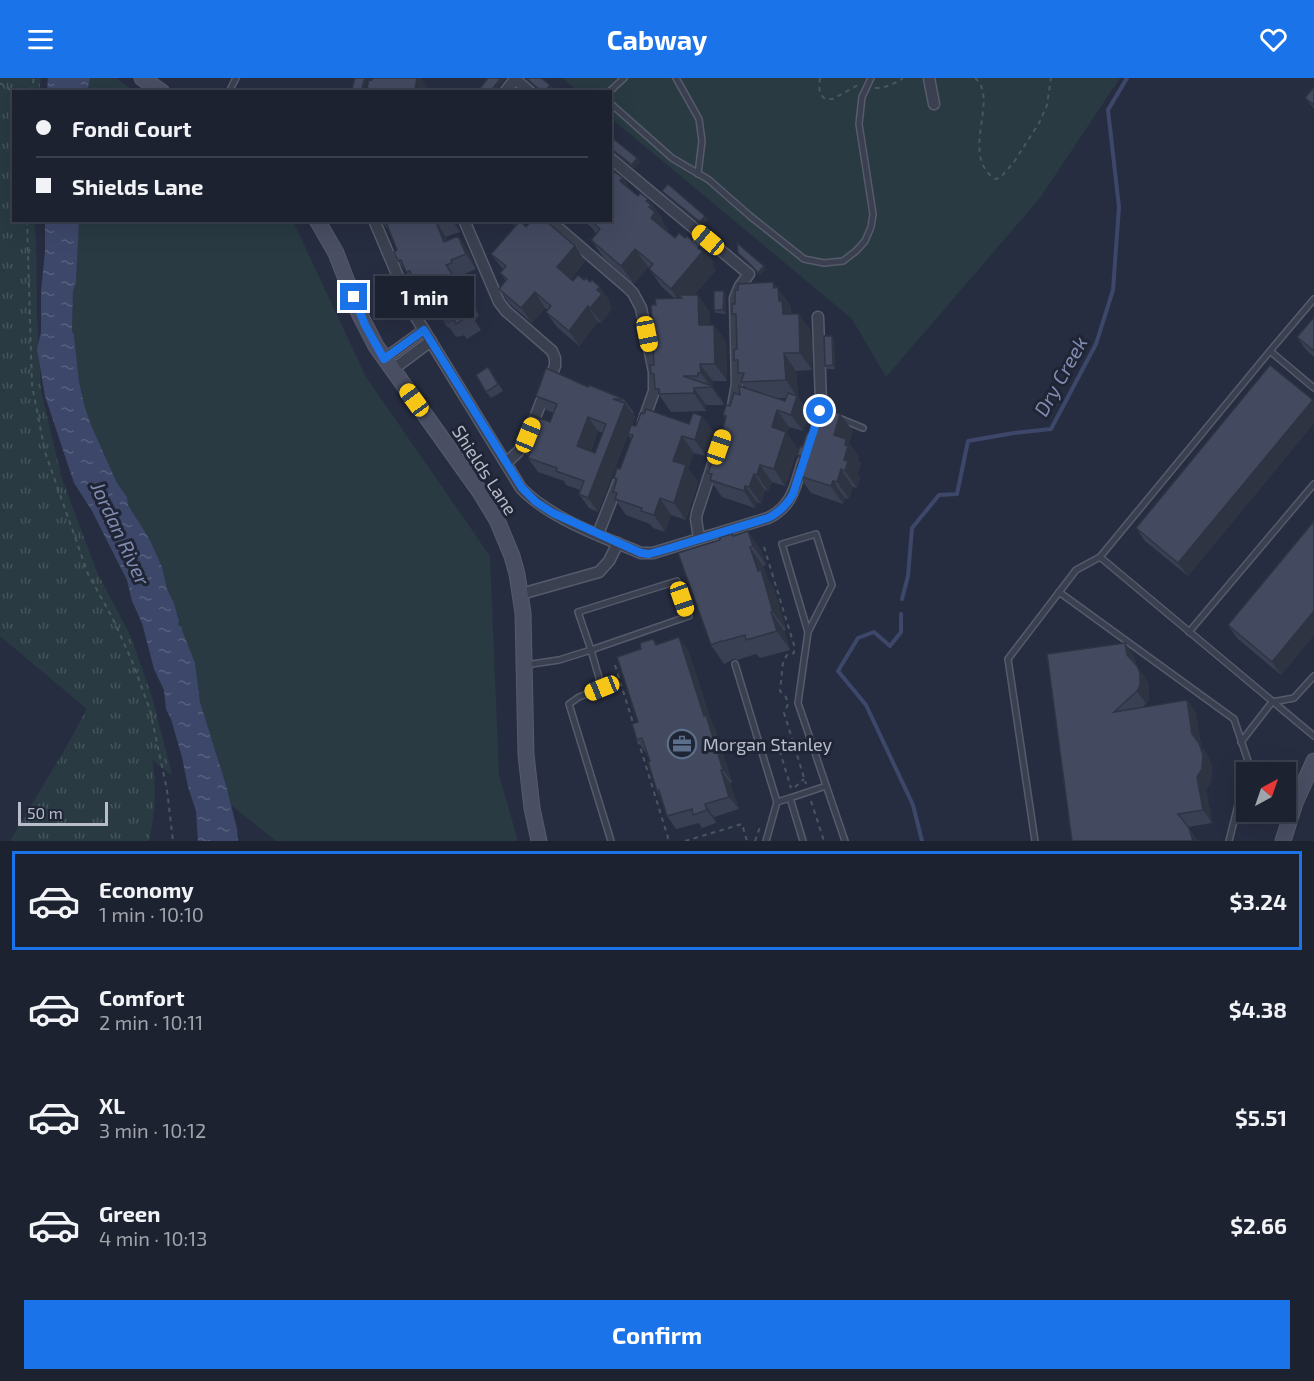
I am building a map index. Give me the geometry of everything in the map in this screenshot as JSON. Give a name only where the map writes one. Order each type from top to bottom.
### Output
[{"type":"main road","points":[[142,78],[159,90]]},
{"type":"main road","name":"Shields Lane","points":[[318,222],[336,253],[365,325],[388,364],[488,505],[512,556],[521,594],[525,633],[526,755],[532,808],[539,841]]},
{"type":"main road","points":[[1283,841],[1295,803],[1314,761]]},
{"type":"street","points":[[929,78],[934,104]]},
{"type":"street","points":[[515,79],[528,90]]},
{"type":"street","points":[[612,160],[749,274],[735,298],[737,384],[735,400],[729,417]]},
{"type":"street","points":[[375,222],[410,306],[424,330],[522,488],[536,502],[553,513],[641,553],[649,554],[768,518],[781,510],[793,494],[807,449]]},
{"type":"street","points":[[465,222],[502,307],[549,348],[555,358],[555,366],[528,435],[518,452],[506,463]]},
{"type":"street","points":[[551,222],[627,287],[641,308],[655,381],[651,401],[639,431]]},
{"type":"street","points":[[484,268],[496,263]]},
{"type":"street","points":[[814,429],[821,403],[818,317]]},
{"type":"street","points":[[388,364],[424,330]]},
{"type":"street","points":[[388,364],[431,341]]},
{"type":"street","points":[[699,538],[697,513],[719,447]]},
{"type":"street","points":[[598,534],[622,474]]},
{"type":"street","points":[[521,594],[599,572],[609,561],[618,543]]},
{"type":"lane","points":[[611,90],[624,78]]},
{"type":"lane","points":[[676,78],[699,119],[702,141],[698,174]]},
{"type":"lane","points":[[612,105],[672,158],[709,180],[804,259],[824,263],[843,261],[865,241],[871,227],[873,214],[859,124],[862,97],[871,78]]},
{"type":"lane","points":[[1035,841],[1008,659],[1076,570],[1101,557],[1314,299]]},
{"type":"lane","points":[[1270,351],[1314,388]]},
{"type":"lane","points":[[831,415],[863,428]]},
{"type":"lane","points":[[1189,632],[1314,484]]},
{"type":"lane","points":[[808,632],[782,544],[816,534],[832,585],[808,632],[798,703],[845,841]]},
{"type":"lane","points":[[1101,557],[1314,736]]},
{"type":"lane","points":[[525,665],[559,660],[591,650],[688,616],[676,581],[578,612],[591,650],[602,688],[579,697],[569,704],[611,841]]},
{"type":"lane","points":[[1059,592],[1234,719],[1248,762]]},
{"type":"lane","points":[[735,664],[777,802],[766,841]]},
{"type":"lane","points":[[1241,742],[1272,702],[1294,698],[1314,676]]},
{"type":"lane","points":[[777,802],[826,786]]},
{"type":"lane","points":[[790,798],[803,841]]},
{"type":"lane","points":[[1229,841],[1236,813]]},
{"type":"path","points":[[820,78],[820,95],[825,99],[833,99],[861,84],[883,88],[903,78]]},
{"type":"path","points":[[975,78],[979,80],[984,97],[979,140],[980,152],[983,166],[995,179],[1000,178],[1014,162],[1039,123],[1047,105],[1051,78]]},
{"type":"path","points":[[27,222],[32,385],[45,452],[88,574],[112,617],[132,661],[150,710],[167,790],[172,841]]},
{"type":"path","points":[[764,547],[794,645],[794,652],[787,655],[783,662],[780,691],[786,697],[788,704],[784,713],[806,784]]},
{"type":"path","points":[[615,665],[669,841]]},
{"type":"path","points":[[777,742],[791,788],[796,787],[804,779]]},
{"type":"path","points":[[811,799],[824,841]]},
{"type":"path","points":[[685,841],[742,824],[747,841]]},
{"type":"green space","points":[[0,78],[41,78],[39,90],[12,90],[12,222],[34,222],[41,391],[62,479],[97,572],[131,637],[153,700],[172,775],[152,760],[155,800],[149,841],[10,841],[87,709],[0,636]]},
{"type":"green space","points":[[90,78],[116,78],[133,90],[87,90]]},
{"type":"green space","points":[[562,78],[1120,78],[1040,198],[886,377],[852,319],[612,119],[612,90],[577,90]]},
{"type":"green space","points":[[79,222],[293,222],[366,377],[490,556],[499,775],[518,841],[276,841],[231,805],[200,702],[195,663],[178,625],[179,621],[167,589],[162,567],[150,540],[128,505],[127,497],[117,483],[84,404],[72,331],[73,291],[76,283]]},
{"type":"water","points":[[48,78],[90,78],[87,90],[47,90]]},
{"type":"water","name":"Jordan River","points":[[45,222],[79,222],[72,331],[84,404],[117,483],[127,497],[128,505],[150,540],[162,567],[167,589],[179,621],[178,625],[182,627],[195,663],[200,702],[226,785],[238,841],[198,841],[196,811],[171,719],[166,709],[164,690],[154,669],[142,623],[132,601],[127,580],[91,509],[74,483],[45,396],[37,349],[41,332],[41,291]]},
{"type":"building","points":[[355,78],[365,78],[362,90],[352,90]]},
{"type":"building","points":[[373,78],[417,78],[415,89],[418,90],[370,90],[367,88],[369,79]]},
{"type":"building","points":[[488,78],[501,78],[492,90],[479,90]]},
{"type":"building","points":[[526,78],[541,78],[550,85],[546,90],[540,90]]},
{"type":"building","points":[[1314,87],[1314,105],[1305,98]]},
{"type":"building","points":[[612,138],[637,158],[632,165],[612,150]]},
{"type":"building","points":[[612,172],[615,172],[623,178],[620,181],[638,196],[640,193],[648,199],[646,201],[651,205],[649,207],[655,212],[651,218],[675,238],[679,233],[685,238],[687,236],[692,240],[693,238],[701,244],[698,248],[703,251],[671,289],[649,269],[653,264],[635,249],[621,266],[591,240],[600,229],[592,222],[612,222]]},
{"type":"building","points":[[668,184],[705,216],[700,222],[662,191]]},
{"type":"building","points":[[386,222],[436,222],[444,242],[458,236],[466,254],[451,260],[452,263],[446,265],[467,296],[469,301],[463,304],[470,315],[456,324],[454,319],[446,322],[415,275],[412,276],[410,271],[406,272],[401,260],[398,261],[394,252],[397,250]]},
{"type":"building","points":[[519,222],[526,227],[530,222],[547,222],[575,246],[557,267],[573,281],[578,275],[584,280],[586,278],[590,282],[592,280],[600,287],[597,290],[602,294],[590,308],[588,306],[569,331],[546,312],[551,306],[535,292],[521,308],[499,289],[507,279],[500,273],[506,266],[491,254]]},
{"type":"building","points":[[737,243],[764,266],[758,273],[738,253]]},
{"type":"building","points":[[773,282],[774,288],[778,287],[783,314],[799,314],[800,353],[784,353],[786,380],[741,382],[744,373],[738,373],[738,360],[734,360],[734,350],[737,349],[736,314],[732,314],[735,290],[738,290],[738,284]]},
{"type":"building","points":[[714,291],[724,291],[723,310],[714,310]]},
{"type":"building","points":[[678,295],[698,295],[699,325],[714,325],[715,364],[700,364],[701,373],[698,373],[698,376],[683,376],[712,387],[694,388],[694,393],[659,394],[659,389],[655,389],[654,374],[651,374],[650,365],[654,365],[652,329],[649,329],[648,319],[652,319],[651,305],[656,305],[655,299],[682,298]]},
{"type":"building","points":[[1314,317],[1314,351],[1297,337]]},
{"type":"building","points":[[824,336],[832,336],[833,365],[825,366]]},
{"type":"building","points":[[1270,365],[1313,400],[1178,563],[1136,528]]},
{"type":"building","points":[[488,367],[498,384],[486,392],[476,375]]},
{"type":"building","points":[[546,368],[588,387],[589,385],[624,399],[613,399],[625,403],[588,498],[579,494],[584,481],[528,458],[532,447],[516,440],[529,414],[550,422],[557,404],[536,396]],"holes":[[[588,417],[606,424],[595,453],[577,446]]]},
{"type":"building","points":[[739,386],[785,401],[788,393],[797,396],[791,415],[777,410],[772,427],[786,432],[774,469],[760,465],[757,475],[754,474],[749,487],[745,486],[744,491],[710,480],[712,474],[708,473],[713,459],[709,458],[712,449],[716,450],[723,429],[726,405],[730,406],[734,393],[740,395]]},
{"type":"building","points":[[821,407],[840,414],[834,435],[846,439],[845,445],[848,446],[844,460],[848,461],[845,471],[841,469],[837,482],[833,481],[831,486],[799,476],[801,470],[797,468],[801,456],[797,455],[800,446],[802,447],[807,433],[811,434],[814,429]]},
{"type":"building","points":[[646,409],[689,424],[693,413],[702,416],[695,440],[682,436],[673,461],[686,465],[674,503],[660,498],[654,515],[641,511],[642,508],[615,499],[617,493],[613,492],[617,479],[614,478],[617,468],[620,469],[633,435],[628,434],[631,425],[636,426],[641,413],[644,414]]},
{"type":"building","points":[[1314,521],[1314,611],[1272,662],[1228,625]]},
{"type":"building","points":[[748,531],[753,546],[750,547],[758,571],[761,570],[777,631],[746,640],[745,635],[711,645],[678,553],[720,540],[720,537]]},
{"type":"building","name":"Morgan Stanley","points":[[679,637],[704,716],[706,715],[729,797],[705,804],[707,810],[693,815],[692,809],[667,816],[659,790],[657,791],[642,738],[637,740],[632,724],[638,722],[617,657],[641,649],[640,643],[653,639],[656,645]]},
{"type":"building","points":[[1125,643],[1127,655],[1140,673],[1140,686],[1114,712],[1187,700],[1192,734],[1199,743],[1203,755],[1202,769],[1197,777],[1203,810],[1178,814],[1189,828],[1193,841],[1072,841],[1047,654]]},
{"type":"waterway","name":"Dry Creek","points":[[902,599],[908,576],[912,528],[939,495],[957,494],[968,441],[1051,429],[1096,344],[1113,290],[1119,207],[1108,110],[1127,78]]},
{"type":"waterway","name":"Dry Creek","points":[[901,614],[901,632],[890,646],[874,632],[858,638],[838,671],[866,705],[913,805],[922,841]]},
{"type":"place","name":"Morgan Stanley","points":[[682,744]]},
{"type":"route","points":[[354,297],[365,325],[384,359],[424,330],[528,495],[544,508],[565,519],[641,553],[649,554],[667,549],[775,515],[786,505],[793,494],[820,411]]}]
